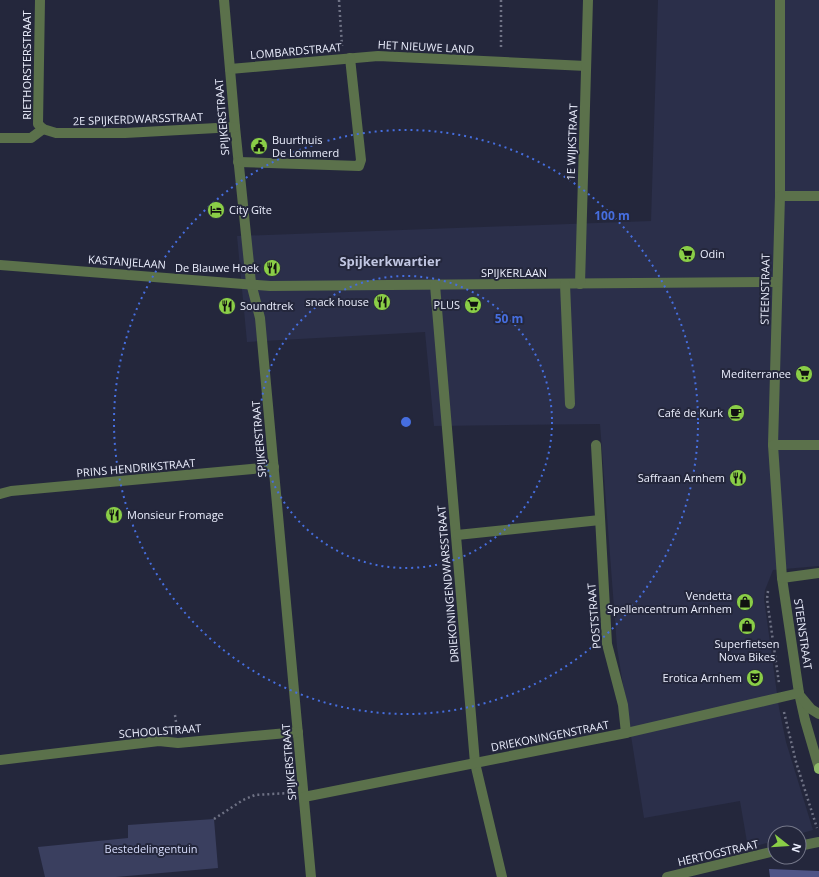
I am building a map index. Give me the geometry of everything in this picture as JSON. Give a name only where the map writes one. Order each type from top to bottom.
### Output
[{"type":"street","name":"RIETHORSTERSTRAAT","points":[[40,0],[38,124],[43,129]]},
{"type":"street","name":"SPIJKERSTRAAT","points":[[224,0],[238,162],[252,283],[260,318],[311,877]]},
{"type":"street","name":"1E WIJKSTRAAT","points":[[580,284],[588,0]]},
{"type":"street","name":"STEENSTRAAT","points":[[780,0],[780,196],[773,445],[782,578],[799,693],[819,768]]},
{"type":"street","name":"HET NIEUWE LAND","points":[[346,58],[378,56],[586,66]]},
{"type":"street","name":"LOMBARDSTRAAT","points":[[230,69],[346,58],[361,160],[359,166],[238,162]]},
{"type":"street","name":"2E SPIJKERDWARSSTRAAT","points":[[43,129],[56,133],[126,133],[235,127]]},
{"type":"street","points":[[0,138],[31,138],[43,129]]},
{"type":"street","points":[[780,196],[819,196]]},
{"type":"street","name":"KASTANJELAAN","points":[[0,264],[252,283]]},
{"type":"street","name":"SPIJKERLAAN","points":[[252,283],[270,286],[777,282]]},
{"type":"street","points":[[565,284],[570,404]]},
{"type":"street","name":"DRIEKONINGENDWARSSTRAAT","points":[[435,285],[475,763],[502,877]]},
{"type":"street","name":"POSTSTRAAT","points":[[596,445],[607,644],[623,705],[626,733]]},
{"type":"street","points":[[773,445],[819,445]]},
{"type":"street","name":"PRINS HENDRIKSTRAAT","points":[[0,494],[11,491],[274,467]]},
{"type":"street","points":[[456,535],[600,520]]},
{"type":"street","points":[[782,578],[819,573]]},
{"type":"street","name":"STEENSTRAAT","points":[[799,693],[811,709],[819,714]]},
{"type":"street","name":"DRIEKONINGENSTRAAT","points":[[304,794],[475,763],[626,733],[799,693]]},
{"type":"street","name":"SCHOOLSTRAAT","points":[[0,760],[159,741],[178,743],[298,732]]},
{"type":"street","points":[[819,752],[819,768]]},
{"type":"street","points":[[807,844],[819,842]]},
{"type":"street","name":"HERTOGSTRAAT","points":[[667,877],[767,854]]},
{"type":"path","points":[[340,0],[346,58]]},
{"type":"path","points":[[501,0],[501,63]]},
{"type":"path","points":[[214,819],[243,800],[255,795],[304,794]]},
{"type":"shaded area","points":[[658,0],[819,0],[819,566],[773,570],[765,590],[764,599],[779,708],[786,742],[813,830],[807,832],[807,825],[767,825],[767,843],[748,848],[740,801],[644,818],[617,647],[600,424],[434,426],[425,332],[247,342],[237,236],[651,221]]},
{"type":"shaded area","points":[[769,869],[819,871],[819,877],[770,877]]},
{"type":"green space","name":"Bestedelingentuin","points":[[214,819],[218,868],[116,877],[45,877],[38,847],[128,838],[128,825]]},
{"type":"place","name":"Buurthuis De Lommerd","points":[[259,146]]},
{"type":"place","name":"City Gîte","points":[[216,210]]},
{"type":"place","name":"Odin","points":[[687,254]]},
{"type":"place","name":"De Blauwe Hoek","points":[[272,268]]},
{"type":"place","name":"snack house","points":[[382,302]]},
{"type":"place","name":"PLUS","points":[[473,305]]},
{"type":"place","name":"Soundtrek","points":[[227,306]]},
{"type":"place","name":"Mediterranee","points":[[804,374]]},
{"type":"place","name":"Café de Kurk","points":[[736,413]]},
{"type":"place","name":"Saffraan Arnhem","points":[[738,478]]},
{"type":"place","name":"Monsieur Fromage","points":[[114,515]]},
{"type":"place","name":"Vendetta Spellencentrum Arnhem","points":[[745,602]]},
{"type":"place","name":"Superfietsen Nova Bikes","points":[[747,626]]},
{"type":"place","name":"Erotica Arnhem","points":[[755,678]]},
{"type":"district","name":"Spijkerkwartier","points":[[390,261]]}]
